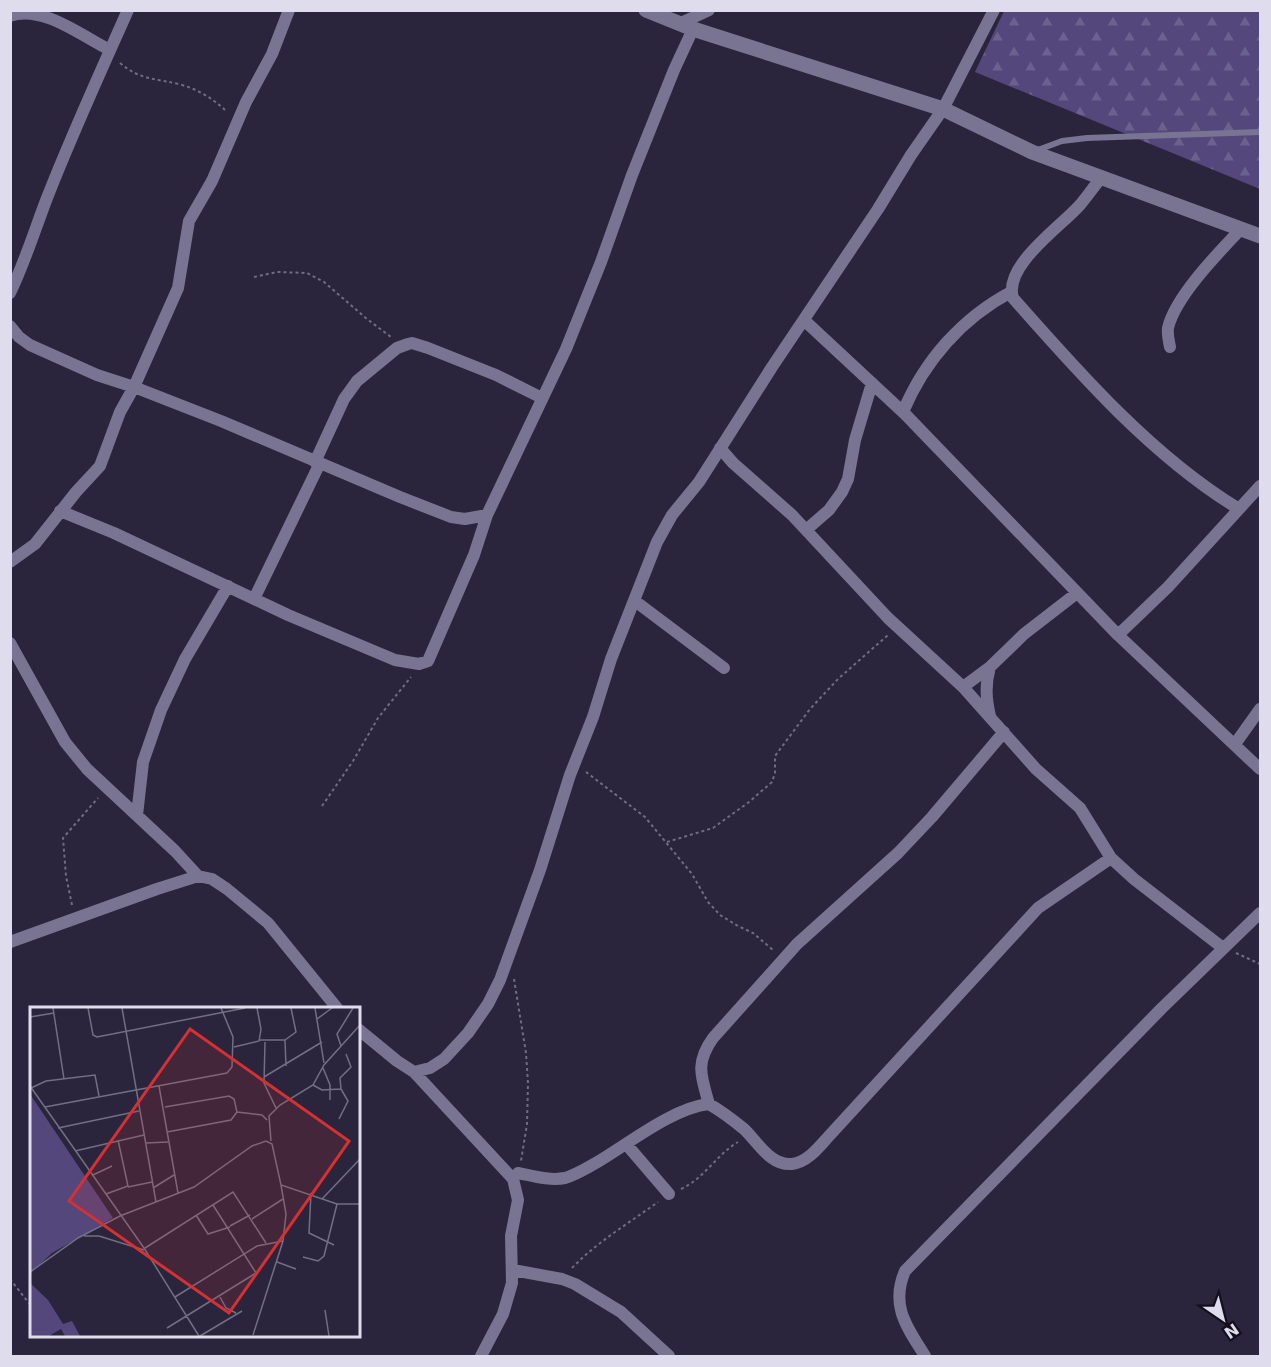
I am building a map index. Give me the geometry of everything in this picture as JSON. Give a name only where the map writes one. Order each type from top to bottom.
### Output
[{"type":"street","points":[[10,293],[23,267],[63,159],[128,10]]},
{"type":"street","points":[[10,562],[35,544],[60,511],[100,466],[120,412],[134,387],[178,288],[185,232],[189,221],[212,181],[237,122],[272,54],[289,10]]},
{"type":"street","points":[[646,10],[686,26],[944,110],[1032,152],[1260,236]]},
{"type":"street","points":[[60,511],[114,533],[254,599],[395,660],[409,664],[428,661],[434,652],[474,555],[487,516],[566,349],[602,262],[632,175],[674,70],[686,26],[709,10]]},
{"type":"street","points":[[414,1072],[430,1068],[444,1059],[468,1033],[488,1004],[500,980],[540,870],[611,658],[657,542],[672,515],[699,482],[772,367],[805,321],[911,155],[944,110],[994,10]]},
{"type":"street","points":[[10,16],[34,14],[51,18],[109,53]]},
{"type":"street","points":[[1102,177],[1079,206],[1028,256],[1018,272],[1011,292],[1013,298],[1123,417],[1213,493],[1239,509]]},
{"type":"street","points":[[1170,347],[1168,327],[1184,296],[1223,247],[1241,229]]},
{"type":"street","points":[[903,412],[929,362],[976,314],[991,302],[1011,292]]},
{"type":"street","points":[[805,321],[903,412],[1118,635],[1260,769]]},
{"type":"street","points":[[10,326],[30,345],[97,375],[221,421],[451,517],[465,519],[487,516]]},
{"type":"street","points":[[254,599],[344,399],[357,381],[397,348],[412,343],[428,348],[496,375],[542,398]]},
{"type":"street","points":[[806,530],[829,510],[848,479],[855,440],[872,383]]},
{"type":"street","points":[[720,448],[733,464],[806,530],[896,627],[963,687],[1036,769],[1080,808],[1112,858],[1134,879],[1223,948]]},
{"type":"street","points":[[1118,635],[1168,587],[1260,486]]},
{"type":"street","points":[[137,815],[143,762],[161,710],[184,659],[228,586]]},
{"type":"street","points":[[963,687],[990,668],[1024,634],[1077,593]]},
{"type":"street","points":[[635,601],[723,668]]},
{"type":"street","points":[[10,644],[65,742],[87,770],[175,851],[198,876]]},
{"type":"street","points":[[990,668],[986,681],[990,717]]},
{"type":"street","points":[[1235,744],[1260,709]]},
{"type":"street","points":[[1004,732],[932,817],[898,853],[827,916],[784,959],[713,1038],[703,1051],[700,1067],[709,1104],[745,1130],[772,1158],[790,1164],[811,1155],[1038,908],[1112,858]]},
{"type":"street","points":[[10,942],[166,885],[198,876],[212,879],[268,923],[336,1007]]},
{"type":"street","points":[[925,1356],[906,1324],[898,1299],[899,1285],[905,1271],[1260,913]]},
{"type":"street","points":[[360,1031],[414,1072],[513,1179],[518,1200],[511,1236],[512,1283],[506,1308],[481,1356]]},
{"type":"street","points":[[518,1173],[540,1178],[564,1178],[583,1170],[693,1106],[709,1104]]},
{"type":"street","points":[[627,1145],[669,1194]]},
{"type":"street","points":[[513,1270],[562,1279],[575,1284],[621,1312],[669,1356]]},
{"type":"lane","points":[[1032,152],[1062,141],[1088,138],[1260,132]]},
{"type":"path","points":[[109,53],[134,75],[191,88],[209,97],[237,122]]},
{"type":"path","points":[[254,277],[277,272],[307,273],[324,282],[380,330],[408,344]]},
{"type":"path","points":[[667,842],[713,828],[772,782],[775,773],[775,756],[810,709],[838,679],[896,627]]},
{"type":"path","points":[[322,806],[353,761],[378,718],[422,663]]},
{"type":"path","points":[[574,763],[645,817],[692,874],[708,902],[720,915],[753,933],[784,959]]},
{"type":"path","points":[[74,919],[66,876],[63,838],[107,788]]},
{"type":"path","points":[[1223,948],[1260,964]]},
{"type":"path","points":[[507,959],[515,982],[526,1053],[528,1083],[527,1124],[518,1173]]},
{"type":"path","points":[[562,1279],[583,1258],[635,1217],[669,1194],[695,1182],[731,1146],[742,1139],[752,1138]]},
{"type":"path","points":[[10,1278],[30,1304]]},
{"type":"green space","points":[[1004,11],[1260,11],[1260,189],[975,72]]}]
